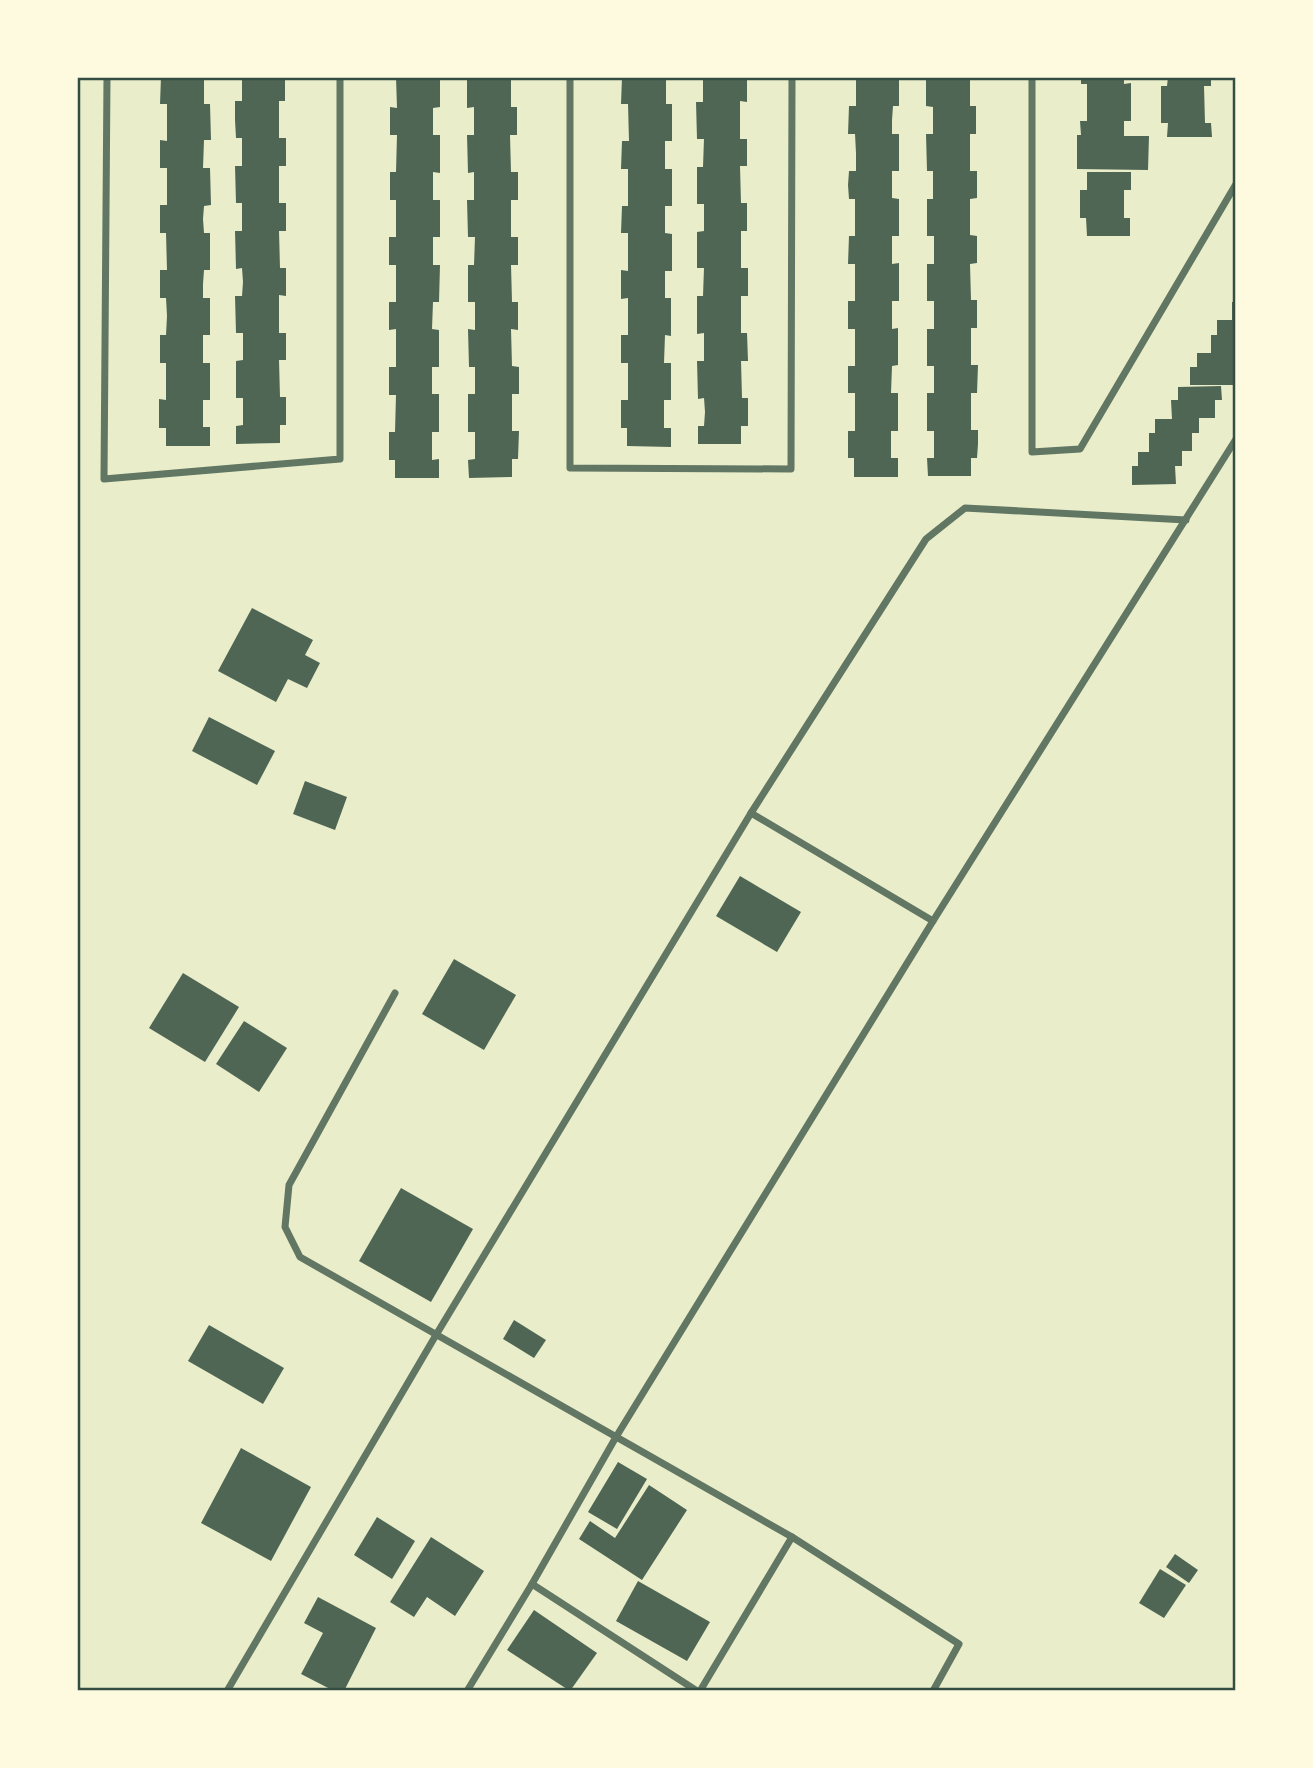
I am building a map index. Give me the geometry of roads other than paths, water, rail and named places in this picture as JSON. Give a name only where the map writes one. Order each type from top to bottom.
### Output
[{"type":"street","points":[[107,77],[104,479],[340,459],[340,77]]},
{"type":"street","points":[[570,77],[570,468],[791,469],[792,77]]},
{"type":"street","points":[[1032,77],[1032,452],[1080,449],[1236,184]]},
{"type":"street","points":[[467,1691],[533,1584],[616,1437],[933,921],[1236,439]]},
{"type":"street","points":[[227,1691],[436,1335],[751,813],[926,539],[965,508],[1186,520]]},
{"type":"street","points":[[751,813],[933,921]]},
{"type":"street","points":[[396,993],[289,1185],[285,1227],[300,1257],[792,1537],[959,1644],[933,1691]]},
{"type":"street","points":[[533,1584],[699,1691],[792,1537]]}]
